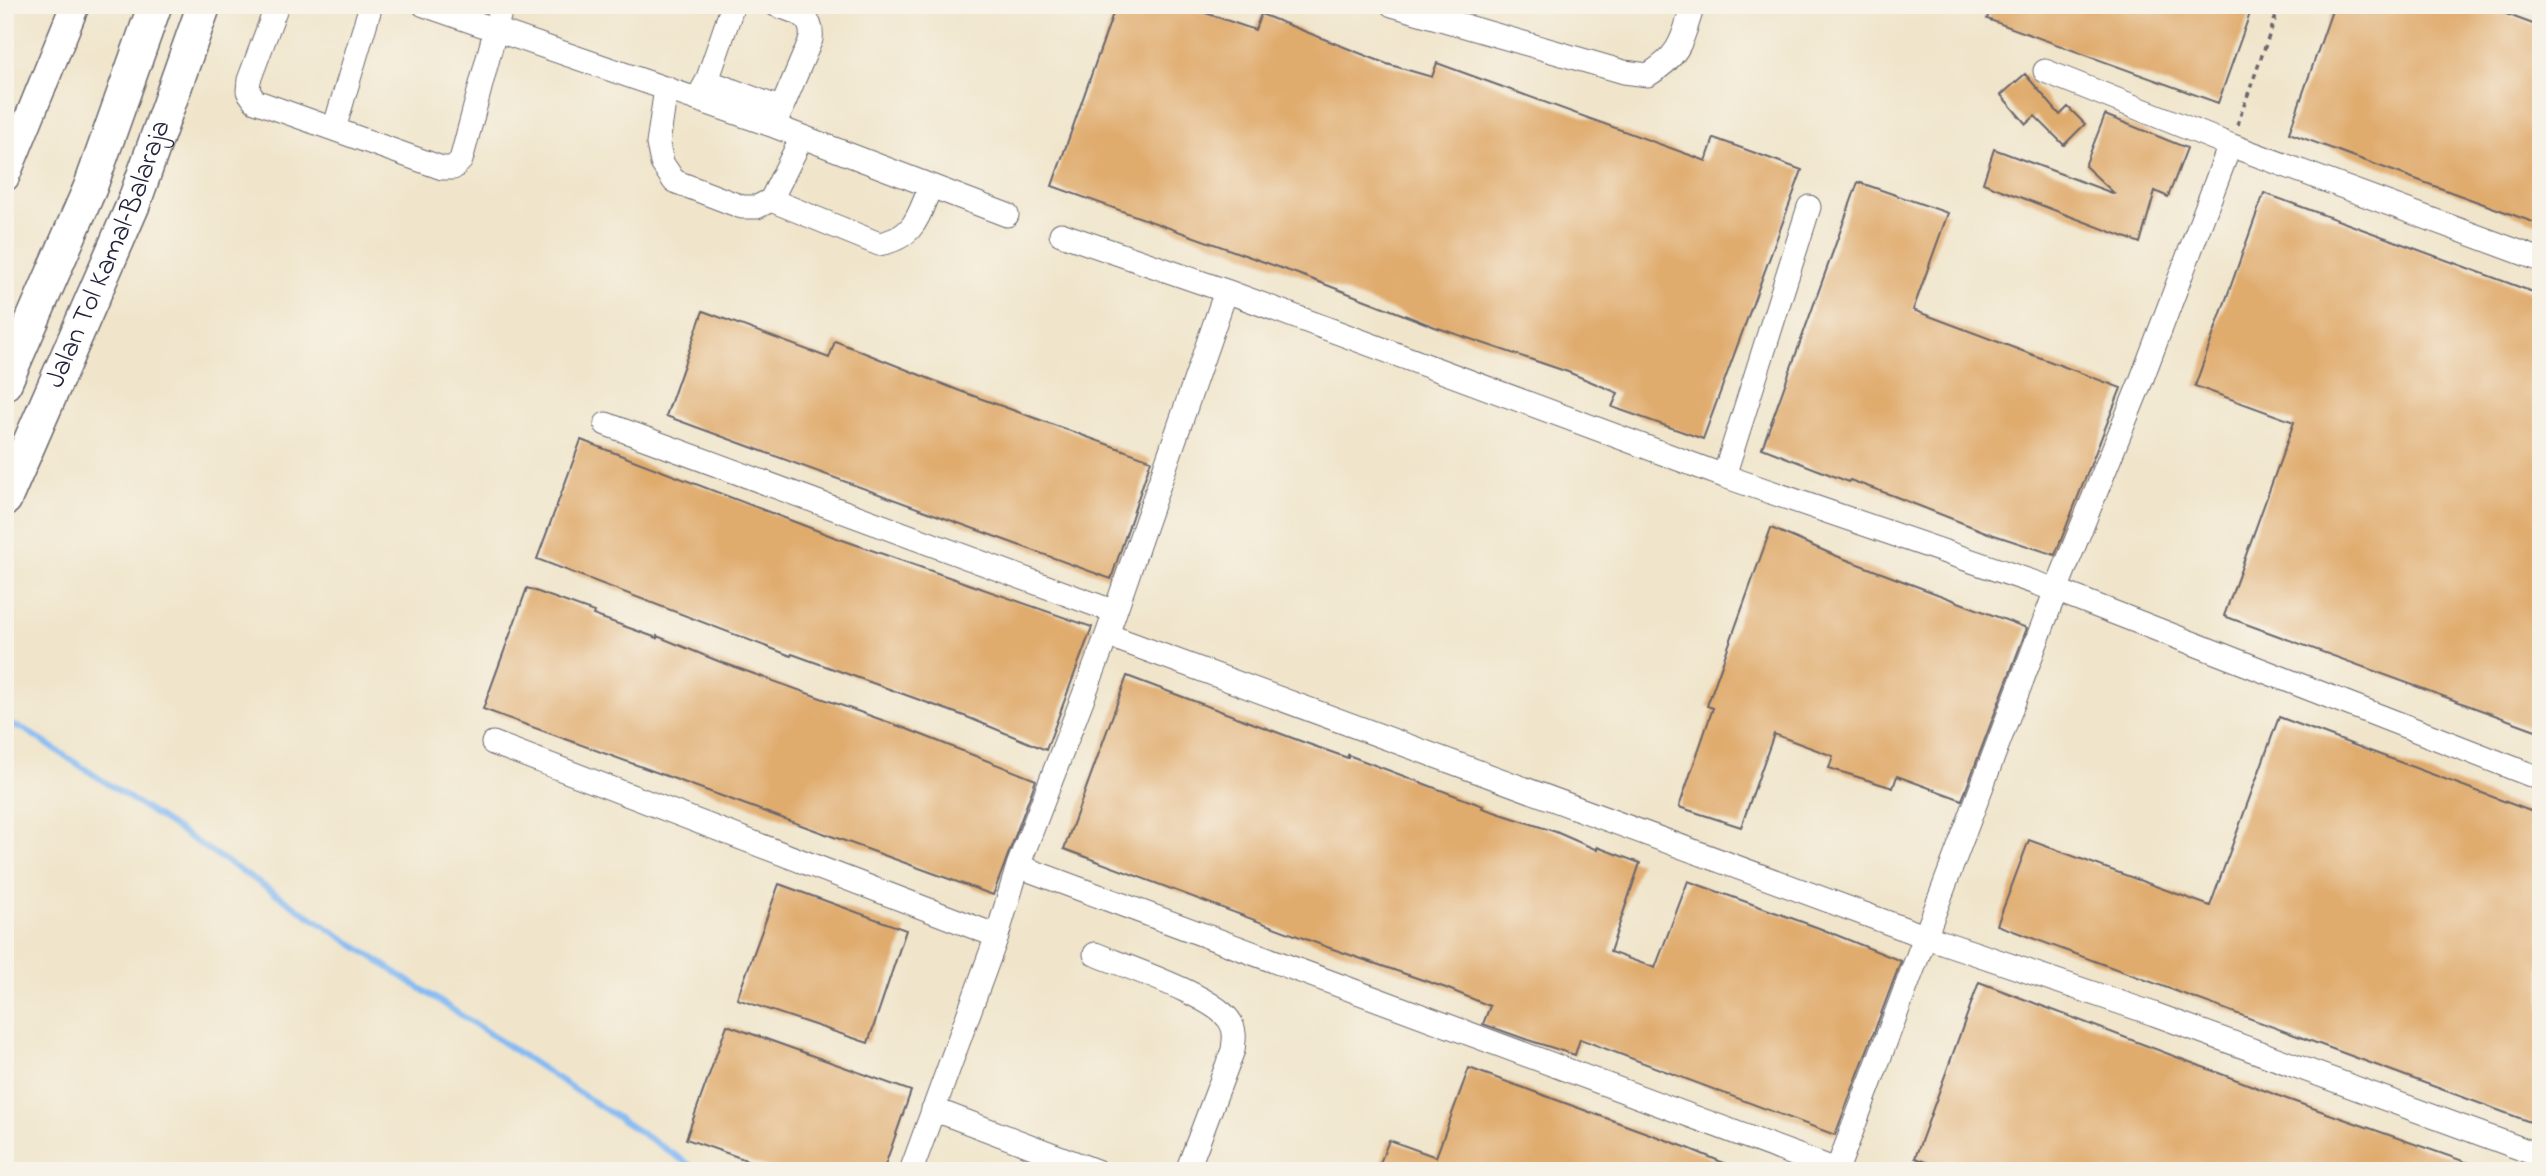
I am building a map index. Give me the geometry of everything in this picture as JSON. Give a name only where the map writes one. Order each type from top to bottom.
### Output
[{"type":"highway","name":"Jalan Tol Kamal–Balaraja","points":[[5,383],[90,188],[155,5]]},
{"type":"highway","name":"Jalan Tol Kamal–Balaraja","points":[[5,499],[133,205],[204,5]]},
{"type":"main road","points":[[5,177],[75,5]]},
{"type":"lane","points":[[277,5],[248,80],[248,91],[255,101],[442,168],[453,168],[461,160],[502,5]]},
{"type":"lane","points":[[334,129],[371,5]]},
{"type":"lane","points":[[424,5],[666,88],[702,90],[778,118],[802,137],[1007,215]]},
{"type":"lane","points":[[702,90],[733,5]]},
{"type":"lane","points":[[776,5],[805,16],[811,25],[811,39],[778,118]]},
{"type":"lane","points":[[1392,5],[1624,72],[1648,75],[1674,55],[1693,5]]},
{"type":"lane","points":[[2045,71],[2230,145],[2541,260]]},
{"type":"lane","points":[[666,88],[658,144],[662,163],[674,181],[742,207],[757,207],[771,200],[802,137]]},
{"type":"lane","points":[[1018,866],[1838,1170],[1924,936],[2073,597],[2141,382],[2230,145]]},
{"type":"lane","points":[[771,200],[879,244],[896,240],[912,229],[931,186]]},
{"type":"lane","points":[[1724,476],[1809,207]]},
{"type":"lane","points":[[1061,234],[1724,476],[2073,597],[2541,779]]},
{"type":"lane","points":[[911,1171],[997,936],[1018,866],[1107,635],[1226,292]]},
{"type":"lane","points":[[606,424],[1115,612]]},
{"type":"lane","points":[[1107,635],[1924,936],[2154,1014],[2541,1156]]},
{"type":"lane","points":[[494,743],[997,936]]},
{"type":"lane","points":[[1095,954],[1162,981],[1216,1007],[1230,1021],[1235,1035],[1233,1050],[1186,1171]]},
{"type":"lane","points":[[933,1109],[1096,1171]]},
{"type":"path","points":[[2230,145],[2280,5]]},
{"type":"building","points":[[1116,5],[1182,5],[1255,30],[1261,14],[1387,64],[1432,77],[1437,63],[1706,161],[1714,138],[1802,170],[1703,439],[1612,407],[1618,393],[1568,372],[1435,327],[1306,277],[1052,186]]},
{"type":"building","points":[[1992,5],[2253,5],[2218,103],[1987,19]]},
{"type":"building","points":[[2334,5],[2482,5],[2541,27],[2541,225],[2289,133]]},
{"type":"building","points":[[2025,74],[2060,115],[2068,107],[2085,124],[2064,145],[2035,116],[2026,124],[2001,95]]},
{"type":"building","points":[[2105,115],[2187,148],[2168,197],[2155,191],[2140,243],[1983,183],[1994,149],[2115,194],[2085,166]]},
{"type":"building","points":[[1858,182],[1948,213],[1913,310],[2121,388],[2055,555],[1988,533],[1762,448]]},
{"type":"building","points":[[2264,193],[2541,295],[2541,732],[2224,616],[2294,422],[2195,386]]},
{"type":"building","points":[[703,311],[829,358],[835,341],[960,391],[1151,460],[1111,579],[666,416]]},
{"type":"building","points":[[581,440],[834,537],[1092,627],[1046,750],[967,717],[792,654],[791,656],[537,559]]},
{"type":"building","points":[[1771,528],[1834,555],[2027,628],[1962,800],[1897,776],[1893,788],[1829,768],[1833,756],[1774,734],[1741,827],[1679,807],[1713,708],[1707,706]]},
{"type":"building","points":[[527,588],[594,612],[593,615],[657,636],[718,661],[907,729],[1036,780],[993,895],[483,709]]},
{"type":"building","points":[[1127,676],[1348,758],[1348,755],[1483,806],[1482,808],[1556,832],[1597,850],[1597,847],[1640,863],[1610,952],[1655,968],[1688,881],[1901,961],[1835,1135],[1580,1039],[1575,1055],[1483,1024],[1490,1006],[1064,849]]},
{"type":"building","points":[[2279,717],[2541,815],[2541,1126],[1997,925],[2029,840],[2210,906]]},
{"type":"building","points":[[779,884],[906,930],[868,1043],[737,999]]},
{"type":"building","points":[[1979,982],[2287,1099],[2483,1168],[2482,1171],[1950,1171],[1915,1158]]},
{"type":"building","points":[[727,1025],[911,1091],[883,1171],[778,1171],[686,1139]]},
{"type":"building","points":[[1469,1068],[1688,1148],[1743,1171],[1377,1171],[1389,1140],[1436,1157]]},
{"type":"waterway","points":[[5,723],[24,729],[699,1171]]}]
